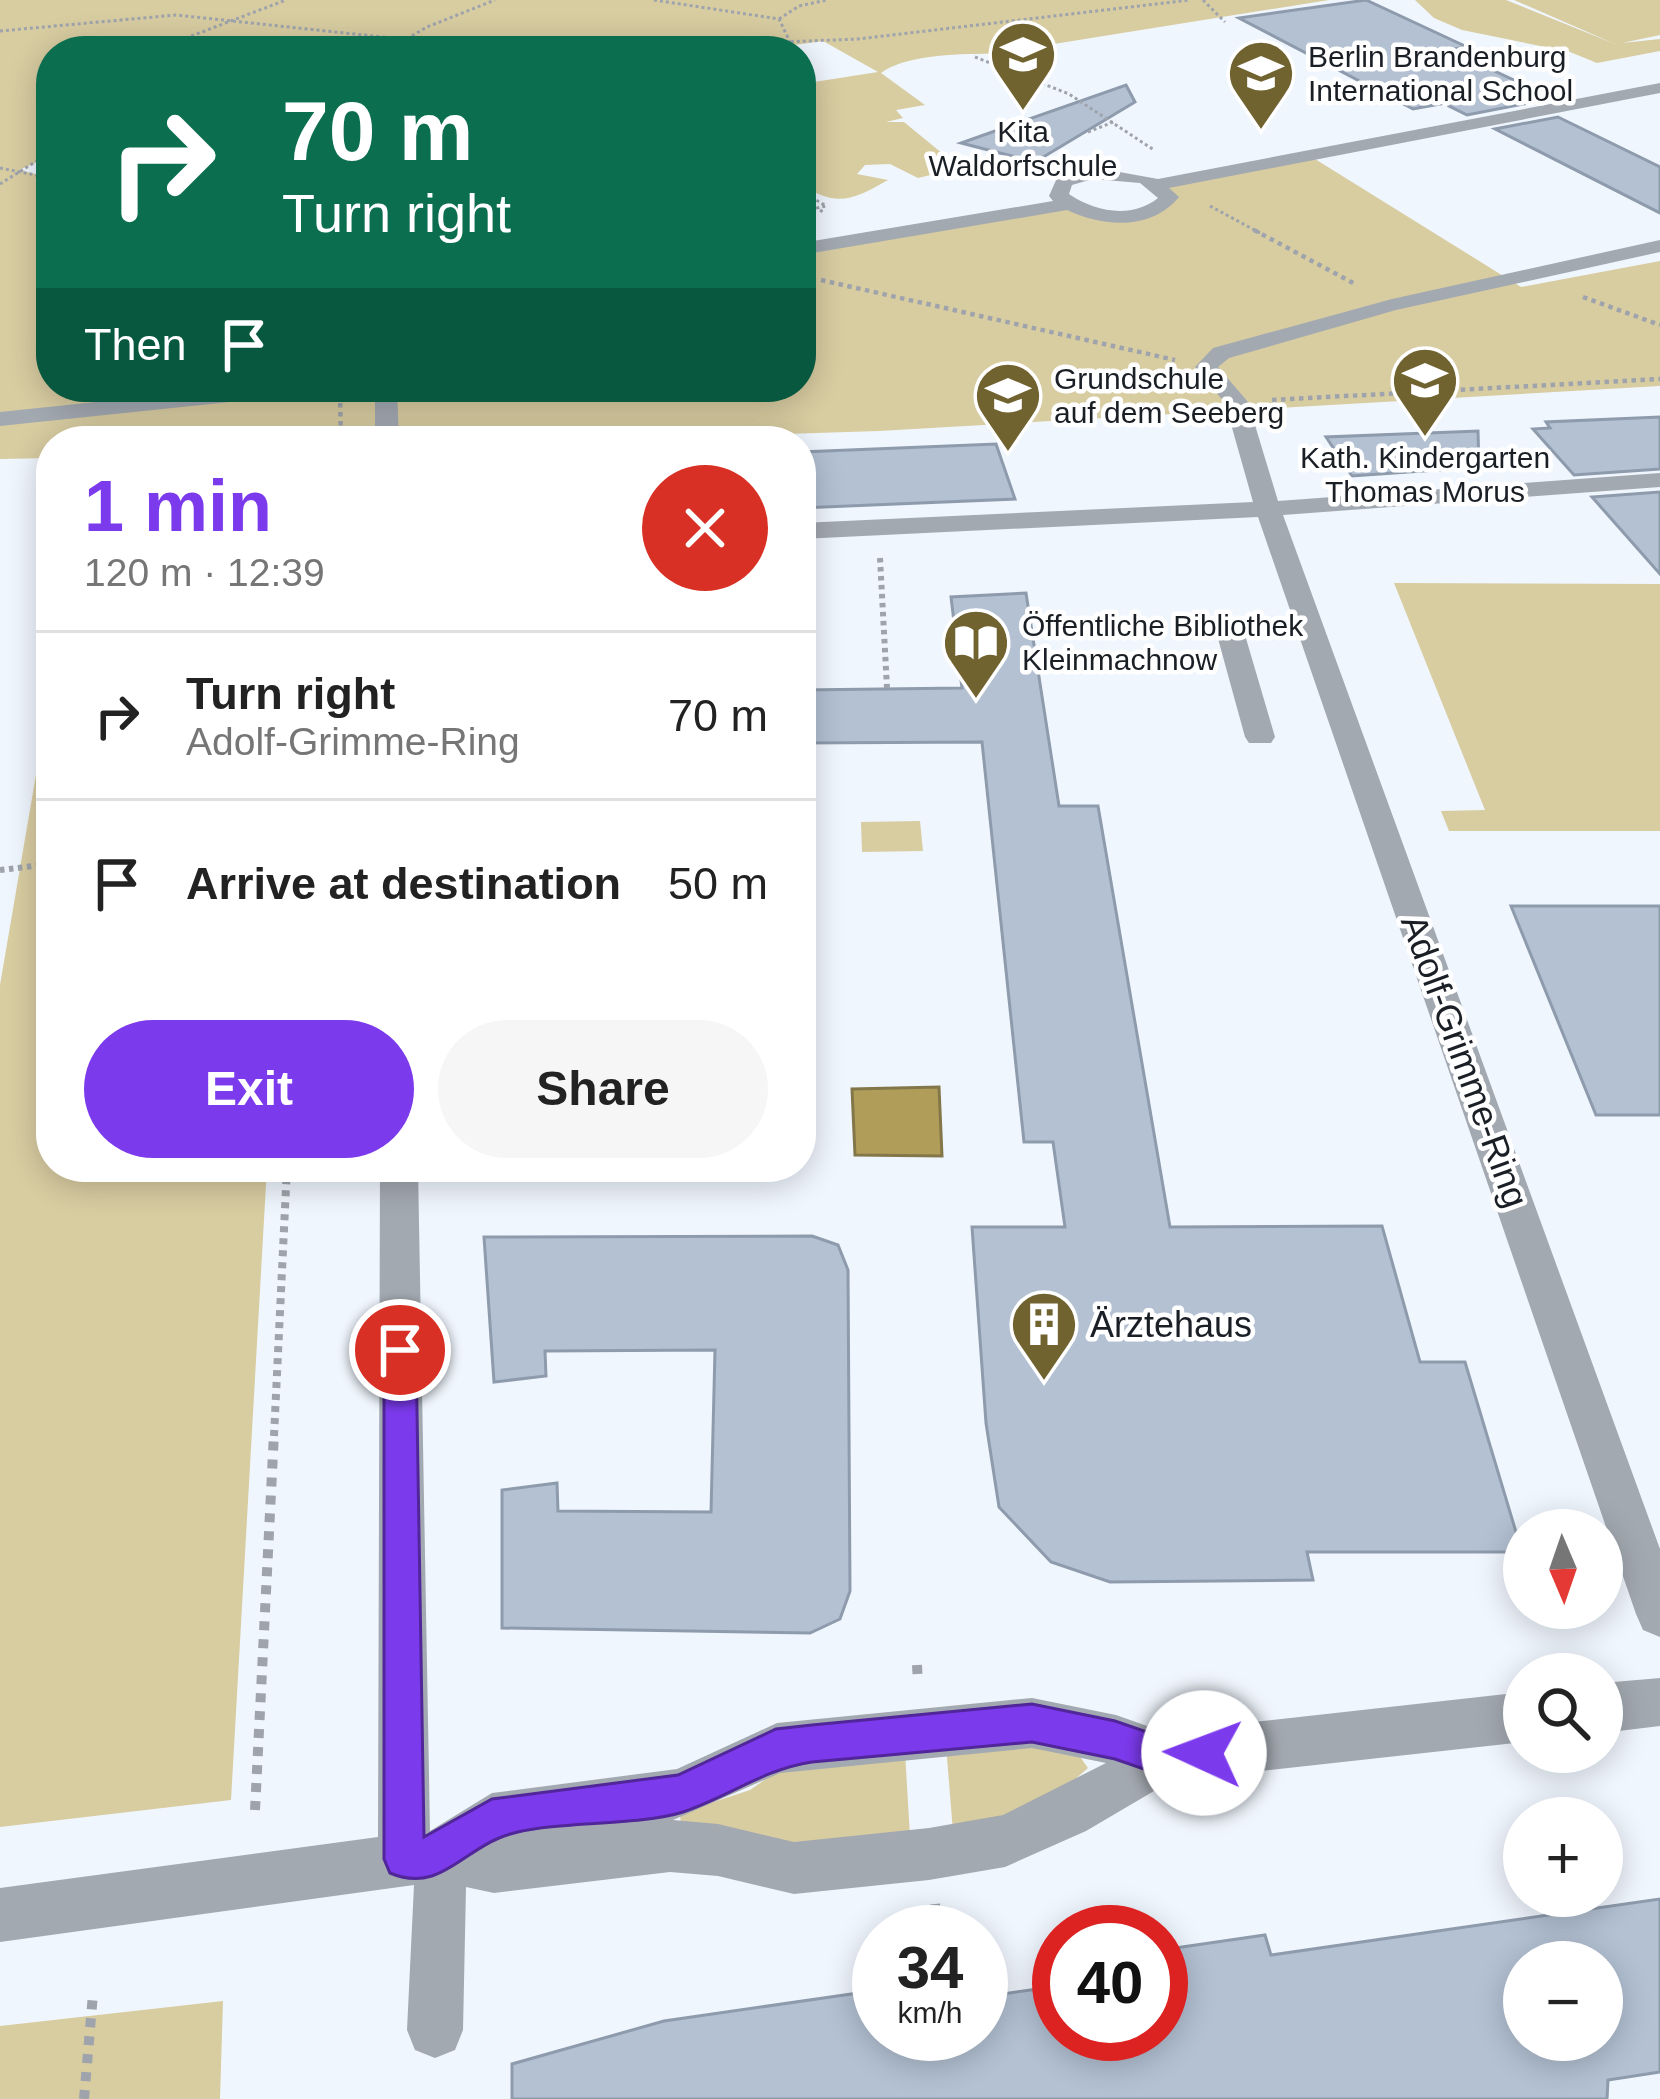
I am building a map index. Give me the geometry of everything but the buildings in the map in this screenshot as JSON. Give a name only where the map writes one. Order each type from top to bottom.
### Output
[{"type":"street","points":[[1067,204],[1058,189],[1076,177],[1128,174],[1159,184],[1660,88]]},
{"type":"street","points":[[816,246],[1067,204],[1094,213],[1145,213],[1169,197],[1159,184]]},
{"type":"street","points":[[1206,367],[1222,353],[1391,305],[1650,248]]},
{"type":"street","name":"Adolf-Grimme-Ring","points":[[1206,367],[1236,402],[1268,509],[1660,1614]]},
{"type":"street","points":[[0,419],[162,402]]},
{"type":"street","points":[[816,534],[878,528],[949,532],[1660,481]]},
{"type":"street","points":[[1232,635],[1260,737]]},
{"type":"street","points":[[400,1182],[423,1857],[435,2030]]},
{"type":"street","points":[[1623,1706],[1660,1702]]},
{"type":"street","points":[[0,1915],[423,1857],[494,1867],[670,1846],[718,1850],[794,1868],[929,1854],[1005,1841],[1068,1813],[1164,1757],[1503,1719]]},
{"type":"street","points":[[423,1857],[492,1819],[680,1794],[776,1748],[920,1730],[1032,1723],[1115,1740],[1164,1757]]},
{"type":"path","points":[[187,36],[286,0]]},
{"type":"path","points":[[414,36],[495,0]]},
{"type":"path","points":[[654,0],[779,20],[799,6],[827,0]]},
{"type":"path","points":[[816,40],[1190,0]]},
{"type":"path","points":[[1203,0],[1226,22]]},
{"type":"path","points":[[0,31],[176,15],[353,36]]},
{"type":"path","points":[[779,20],[787,36]]},
{"type":"path","points":[[975,57],[1048,84],[1118,121],[1187,178]]},
{"type":"path","points":[[1088,132],[1118,121]]},
{"type":"path","points":[[0,184],[36,160]]},
{"type":"path","points":[[0,168],[36,175]]},
{"type":"path","points":[[1159,184],[1270,235],[1391,305]]},
{"type":"path","points":[[816,200],[826,206],[817,208],[832,218]]},
{"type":"path","points":[[1527,275],[1660,326]]},
{"type":"path","points":[[816,278],[1206,367]]},
{"type":"path","points":[[1236,402],[1660,379]]},
{"type":"path","points":[[878,528],[887,688]]},
{"type":"path","points":[[0,870],[36,866]]},
{"type":"path","points":[[255,1810],[286,1182]]},
{"type":"path","points":[[84,2099],[93,1994]]},
{"type":"shaded area","points":[[0,0],[1329,0],[1035,47],[1028,54],[951,55],[894,66],[881,73],[925,105],[896,110],[903,118],[886,122],[904,122],[954,163],[973,165],[918,178],[890,164],[865,165],[857,174],[888,180],[835,199],[816,193],[816,82],[878,72],[823,41],[816,42],[816,36],[36,36],[36,163],[19,170],[36,174],[36,402],[816,402],[816,246],[1067,204],[1094,213],[1158,209],[1159,184],[1315,159],[1521,287],[1660,261],[1660,386],[816,433],[816,426],[36,426],[36,458],[0,459]]},
{"type":"shaded area","points":[[1415,0],[1506,0],[1615,44],[1514,0],[1660,0],[1660,35],[1622,43],[1660,39],[1660,51],[1597,63],[1570,52],[1462,30],[1434,18]]},
{"type":"shaded area","points":[[1394,583],[1660,584],[1660,831],[1449,831],[1441,811],[1485,810]]},
{"type":"shaded area","points":[[36,775],[36,1182],[266,1182],[231,1800],[0,1827],[0,985]]},
{"type":"shaded area","points":[[920,821],[923,851],[862,852],[861,822]]},
{"type":"shaded area","points":[[939,1087],[942,1156],[855,1155],[852,1089]]},
{"type":"shaded area","points":[[989,1741],[1076,1751],[1088,1768],[1043,1807],[953,1832],[946,1745]]},
{"type":"shaded area","points":[[905,1752],[910,1836],[786,1852],[681,1827],[680,1813],[750,1790],[776,1772]]},
{"type":"shaded area","points":[[223,2001],[220,2099],[0,2099],[0,2026]]},
{"type":"place","name":"Kita Waldorfschule","points":[[1023,113]]},
{"type":"place","name":"Berlin Brandenburg International School","points":[[1261,132]]},
{"type":"place","name":"Kath. Kindergarten Thomas Morus","points":[[1425,439]]},
{"type":"place","name":"Grundschule auf dem Seeberg","points":[[1008,454]]},
{"type":"place","name":"Öffentliche Bibliothek Kleinmachnow","points":[[976,701]]},
{"type":"place","name":"Ärztehaus","points":[[1044,1383]]},
{"type":"route","points":[[400,1350],[404,1859],[441,1855],[492,1819],[680,1794],[776,1748],[920,1730],[1032,1723],[1115,1740],[1164,1757],[1204,1753]]}]
